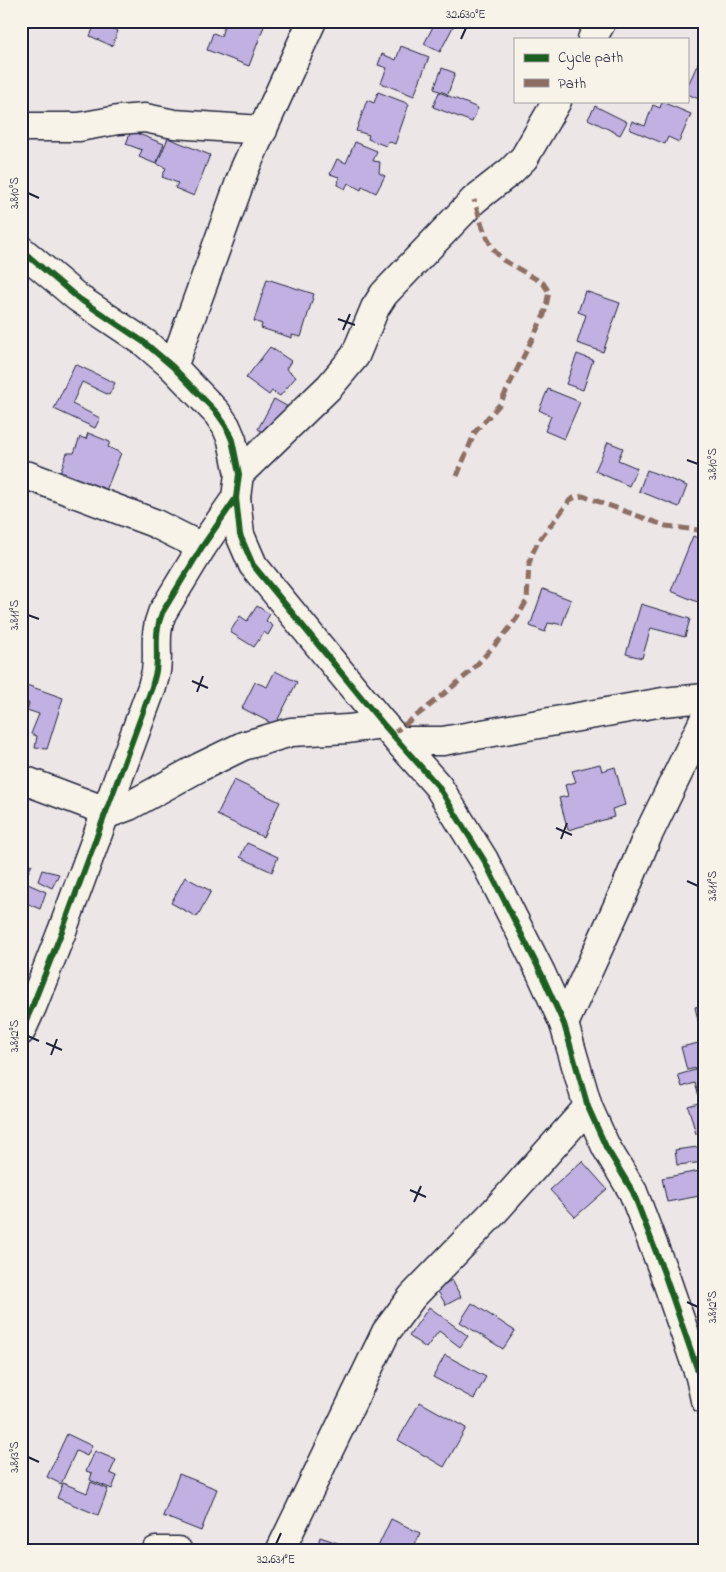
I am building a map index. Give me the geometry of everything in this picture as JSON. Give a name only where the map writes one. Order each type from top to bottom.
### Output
[{"type":"street","points":[[173,367],[245,168],[312,21]]},
{"type":"street","points":[[593,38],[602,21]]},
{"type":"street","points":[[21,1032],[62,931],[152,687],[156,670],[156,635],[162,613],[238,486],[355,356],[375,308],[384,294],[474,200],[511,171],[524,158],[556,102]]},
{"type":"street","points":[[21,127],[79,127],[118,120],[145,118],[174,124],[263,130]]},
{"type":"street","points":[[21,250],[78,298],[145,343],[173,367],[217,413],[226,426],[232,440],[238,486],[240,535],[253,565],[438,786],[484,860],[541,973],[564,1024],[588,1107],[606,1147],[633,1192],[664,1273],[700,1377],[705,1400]]},
{"type":"street","points":[[21,475],[29,476],[117,508],[154,523],[202,547]]},
{"type":"street","points":[[21,779],[106,812],[113,812],[129,806],[243,746],[291,732],[348,729],[391,732],[443,741],[664,702],[705,698]]},
{"type":"street","points":[[564,1024],[647,837],[705,718]]},
{"type":"street","points":[[280,1551],[386,1332],[412,1297],[494,1212],[588,1107]]},
{"type":"street","points":[[156,1551],[178,1551]]},
{"type":"building","points":[[226,21],[266,21],[249,66],[207,50],[213,33],[221,36]]},
{"type":"building","points":[[436,21],[456,21],[440,52],[424,44]]},
{"type":"building","points":[[700,21],[705,21],[705,32],[697,28]]},
{"type":"building","points":[[96,22],[118,31],[112,46],[90,36]]},
{"type":"building","points":[[401,46],[429,57],[414,96],[381,83],[387,68],[378,65],[382,54],[396,60]]},
{"type":"building","points":[[700,59],[705,61],[705,86],[699,99],[688,94],[688,85]]},
{"type":"building","points":[[442,68],[455,73],[448,94],[434,89]]},
{"type":"building","points":[[378,92],[409,104],[395,144],[388,141],[386,146],[368,139],[369,135],[356,131],[367,100],[374,103]]},
{"type":"building","points":[[439,92],[478,108],[472,122],[433,107]]},
{"type":"building","points":[[662,102],[691,114],[679,142],[668,137],[665,144],[629,129],[632,121],[645,126],[653,105],[660,108]]},
{"type":"building","points":[[595,106],[627,122],[620,135],[588,119]]},
{"type":"building","points":[[131,131],[164,144],[156,164],[139,157],[142,150],[126,144]]},
{"type":"building","points":[[168,138],[210,155],[194,196],[175,188],[178,183],[162,177],[166,168],[157,164]]},
{"type":"building","points":[[355,142],[377,151],[373,161],[380,162],[379,173],[385,176],[376,193],[362,186],[361,190],[348,183],[345,189],[338,185],[339,177],[330,174],[337,159],[346,163]]},
{"type":"building","points":[[267,279],[314,294],[301,337],[292,335],[292,338],[261,328],[262,324],[254,321]]},
{"type":"building","points":[[585,291],[620,303],[603,352],[577,343],[586,315],[578,312]]},
{"type":"building","points":[[270,347],[291,361],[286,369],[296,377],[280,396],[272,391],[269,395],[246,378]]},
{"type":"building","points":[[577,354],[593,360],[583,390],[566,384]]},
{"type":"building","points":[[75,364],[115,383],[109,395],[82,382],[72,404],[100,418],[95,428],[54,409]]},
{"type":"building","points":[[548,389],[580,402],[564,439],[545,431],[551,416],[539,410]]},
{"type":"building","points":[[274,399],[290,408],[274,438],[258,429]]},
{"type":"building","points":[[88,433],[110,442],[108,447],[121,453],[105,493],[59,475],[67,453],[74,453],[80,437],[86,439]]},
{"type":"building","points":[[608,442],[623,448],[618,460],[637,468],[629,486],[595,471]]},
{"type":"building","points":[[647,470],[687,486],[679,507],[639,491]]},
{"type":"building","points":[[693,536],[705,541],[705,605],[671,591]]},
{"type":"building","points":[[543,589],[571,600],[562,625],[548,623],[545,632],[530,626]]},
{"type":"building","points":[[641,604],[690,619],[685,637],[651,628],[642,658],[626,654]]},
{"type":"building","points":[[257,606],[270,614],[266,621],[273,626],[268,635],[264,632],[254,647],[230,632],[240,616],[247,621]]},
{"type":"building","points":[[275,671],[297,682],[275,725],[242,708],[255,682],[267,687]]},
{"type":"building","points":[[21,683],[63,698],[47,749],[35,748],[37,736],[31,734],[39,714],[27,710],[29,703],[21,701]]},
{"type":"building","points":[[600,764],[602,771],[615,767],[625,805],[612,809],[614,817],[568,830],[559,798],[568,796],[565,785],[576,782],[572,771]]},
{"type":"building","points":[[234,780],[280,802],[263,837],[217,815]]},
{"type":"building","points":[[247,843],[278,857],[272,872],[240,857]]},
{"type":"building","points":[[21,861],[32,865],[26,876],[21,874]]},
{"type":"building","points":[[42,870],[59,874],[52,888],[38,881]]},
{"type":"building","points":[[185,877],[211,891],[197,917],[171,903]]},
{"type":"building","points":[[21,881],[46,892],[40,909],[21,901]]},
{"type":"building","points":[[705,1005],[705,1066],[687,1070],[681,1047],[703,1042],[695,1007]]},
{"type":"building","points":[[705,1067],[705,1099],[700,1100],[695,1083],[682,1087],[678,1075]]},
{"type":"building","points":[[705,1101],[705,1132],[696,1134],[688,1106]]},
{"type":"building","points":[[705,1146],[705,1162],[677,1165],[675,1150]]},
{"type":"building","points":[[582,1161],[607,1189],[575,1217],[550,1190]]},
{"type":"building","points":[[705,1170],[705,1195],[667,1202],[662,1178]]},
{"type":"building","points":[[452,1280],[461,1297],[446,1305],[436,1288]]},
{"type":"building","points":[[472,1303],[515,1331],[503,1349],[460,1322]]},
{"type":"building","points":[[429,1307],[468,1336],[460,1347],[439,1331],[426,1348],[409,1336]]},
{"type":"building","points":[[445,1355],[486,1377],[474,1399],[433,1377]]},
{"type":"building","points":[[420,1402],[466,1428],[444,1467],[398,1440]]},
{"type":"building","points":[[67,1434],[92,1446],[87,1456],[76,1451],[61,1484],[47,1477]]},
{"type":"building","points":[[95,1451],[116,1460],[110,1473],[117,1476],[112,1489],[90,1480],[92,1473],[86,1471]]},
{"type":"building","points":[[179,1474],[217,1489],[201,1531],[163,1516]]},
{"type":"building","points":[[91,1482],[108,1489],[98,1515],[57,1498],[63,1483],[87,1493]]},
{"type":"building","points":[[391,1519],[420,1533],[412,1551],[376,1551]]},
{"type":"building","points":[[320,1537],[358,1550],[316,1551]]},
{"type":"marked path","points":[[457,476],[475,432],[500,404],[544,315],[549,292],[543,283],[503,260],[492,248],[474,200]]},
{"type":"marked path","points":[[392,734],[469,673],[505,634],[527,600],[529,564],[532,554],[538,542],[570,500],[583,496],[666,526],[705,531]]},
{"type":"cycle path","points":[[21,250],[78,298],[145,343],[173,367],[217,413],[226,426],[232,440],[239,474],[236,498],[240,535],[253,565],[383,724],[438,786],[484,860],[541,973],[564,1024],[588,1107],[606,1147],[633,1192],[664,1273],[700,1377],[705,1400]]},
{"type":"cycle path","points":[[21,1031],[62,931],[152,687],[156,673],[158,628],[162,613],[202,547],[236,498]]}]
